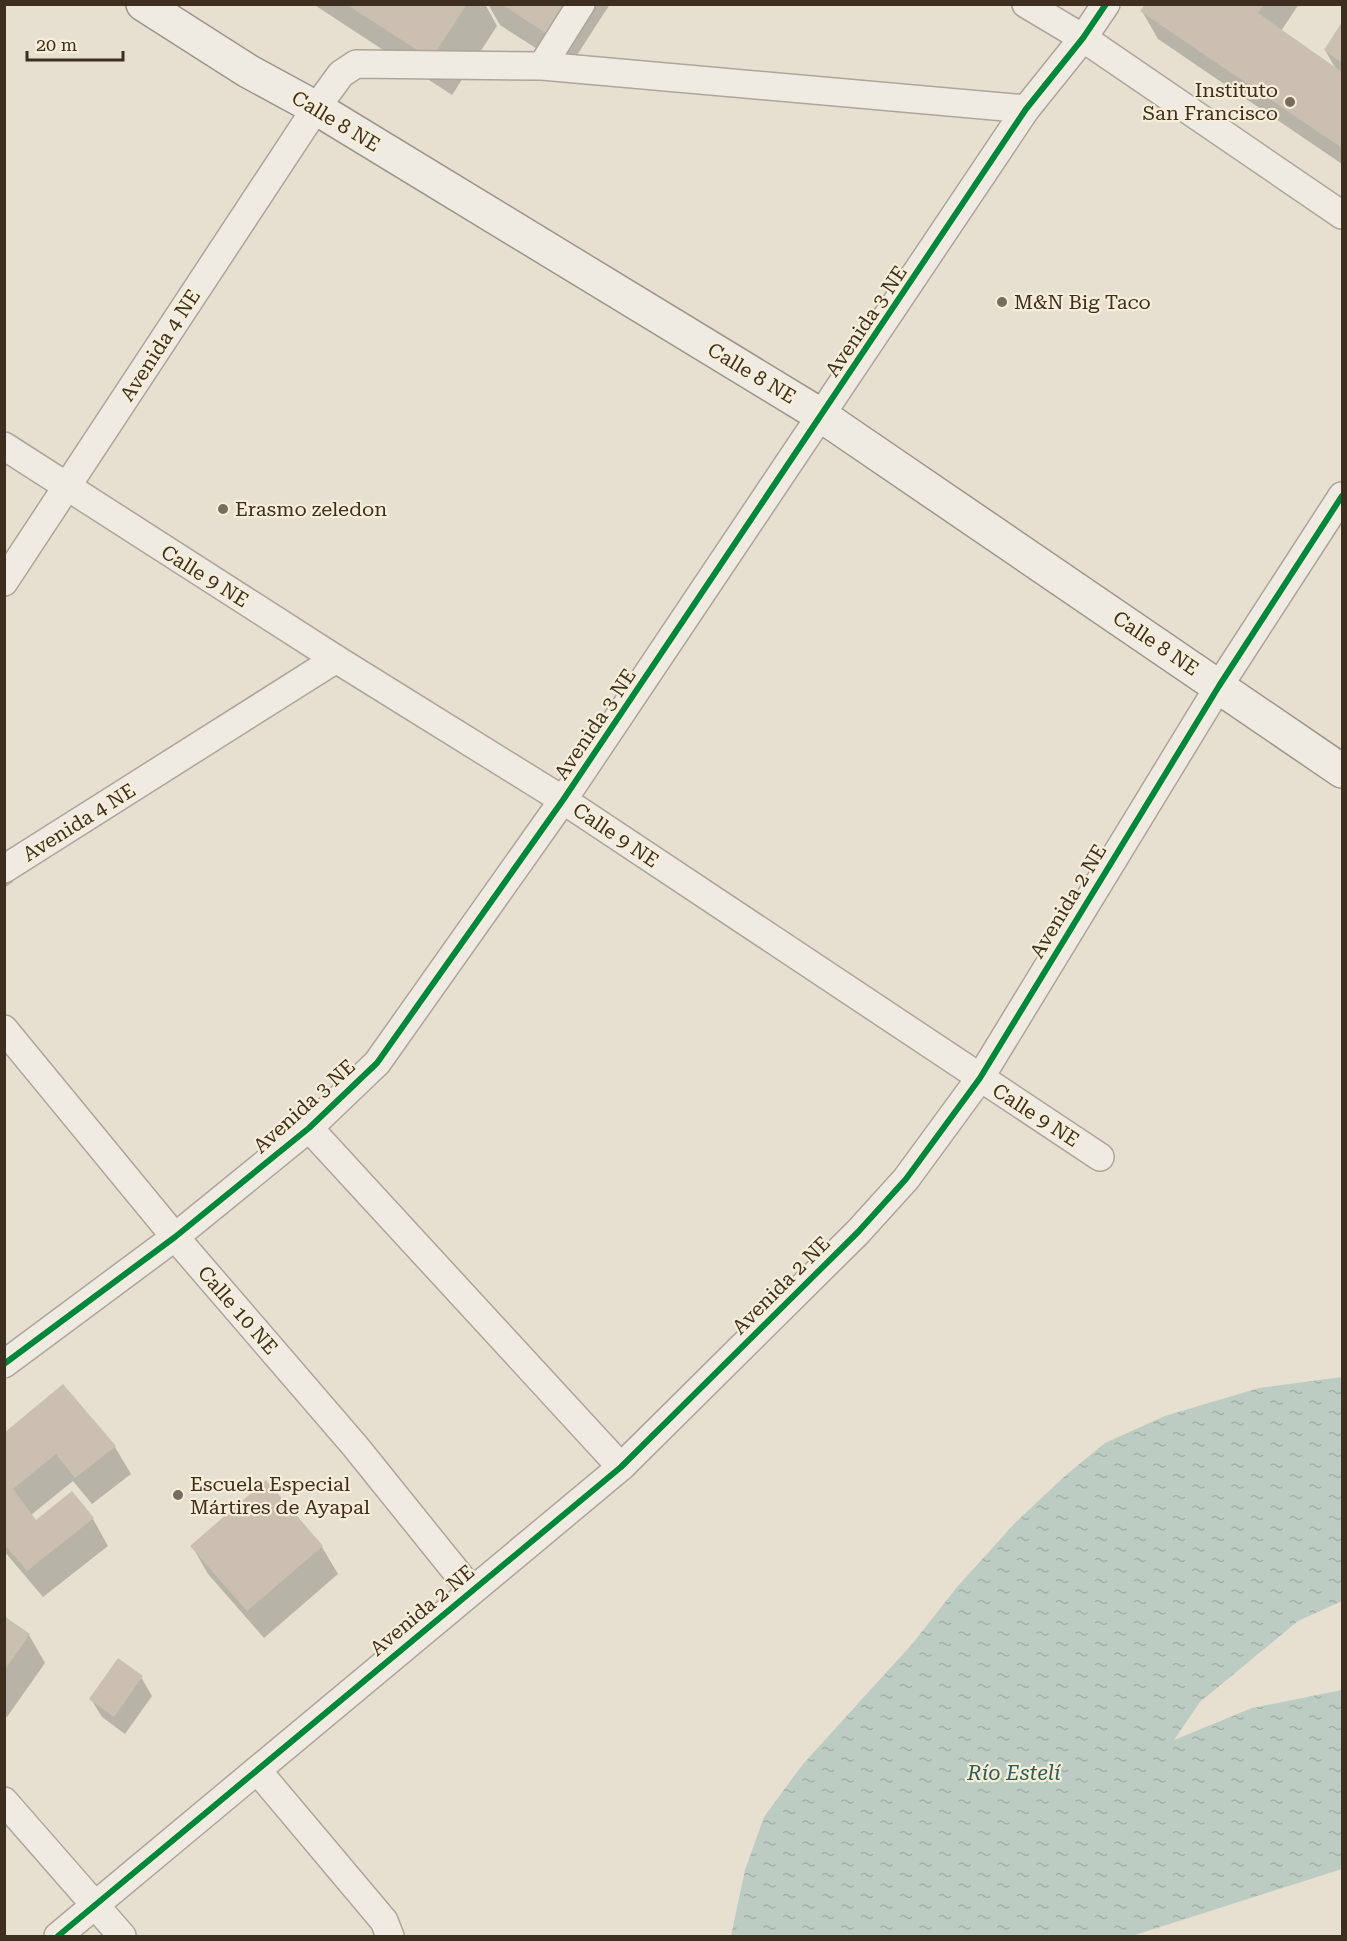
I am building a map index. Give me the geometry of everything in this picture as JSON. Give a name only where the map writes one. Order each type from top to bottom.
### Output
[{"type":"street","name":"Calle 8 NE","points":[[143,4],[248,71],[316,108],[822,416],[1342,771]]},
{"type":"street","points":[[542,66],[581,4]]},
{"type":"street","points":[[1026,4],[1083,38],[1342,215]]},
{"type":"street","name":"Avenida 3 NE","points":[[4,1364],[175,1238],[309,1128],[377,1063],[563,800],[1026,110],[1083,38],[1106,4]]},
{"type":"street","name":"Avenida 4 NE","points":[[4,582],[316,108],[341,74],[356,64],[542,66],[1026,110]]},
{"type":"street","name":"Calle 9 NE","points":[[4,446],[66,488],[336,659],[563,800],[1100,1157]]},
{"type":"street","name":"Avenida 2 NE","points":[[58,1936],[621,1467],[858,1232],[906,1179],[980,1078],[1219,686],[1342,496]]},
{"type":"street","name":"Avenida 4 NE","points":[[4,869],[336,659]]},
{"type":"street","name":"Calle 10 NE","points":[[4,1029],[175,1238],[355,1446],[471,1590]]},
{"type":"street","points":[[309,1128],[621,1467]]},
{"type":"street","points":[[257,1770],[384,1921],[390,1936]]},
{"type":"street","points":[[4,1801],[122,1936]]},
{"type":"water","name":"Río Estelí","points":[[1342,1377],[1342,1601],[1298,1621],[1200,1702],[1174,1740],[1252,1708],[1342,1690],[1342,1869],[1132,1936],[731,1936],[745,1870],[764,1817],[803,1764],[913,1643],[957,1587],[1014,1524],[1066,1475],[1105,1443],[1165,1416],[1259,1388]]},
{"type":"building","points":[[346,4],[467,4],[431,59]]},
{"type":"building","points":[[501,4],[566,4],[547,34]]},
{"type":"building","points":[[1145,4],[1264,4],[1258,13],[1342,72],[1342,148],[1140,11]]},
{"type":"building","points":[[1342,22],[1342,63],[1324,50]]},
{"type":"building","points":[[63,1384],[116,1446],[75,1478],[56,1454],[13,1489],[36,1520],[72,1491],[94,1518],[27,1571],[4,1544],[4,1433]]},
{"type":"building","points":[[266,1480],[323,1546],[247,1611],[190,1546]]},
{"type":"building","points":[[4,1616],[30,1634],[4,1671]]},
{"type":"building","points":[[118,1658],[143,1676],[114,1717],[89,1699]]},
{"type":"cycle path","points":[[4,1364],[175,1237],[309,1128],[377,1063],[563,800],[1026,109],[1083,38],[1106,4]]},
{"type":"cycle path","points":[[58,1936],[621,1467],[858,1232],[906,1179],[980,1078],[1219,686],[1342,496]]},
{"type":"place","name":"Instituto San Francisco","points":[[1290,102]]},
{"type":"place","name":"M&N Big Taco","points":[[1002,302]]},
{"type":"place","name":"Erasmo zeledon","points":[[223,509]]},
{"type":"place","name":"Escuela Especial Mártires de Ayapal","points":[[178,1495]]}]
